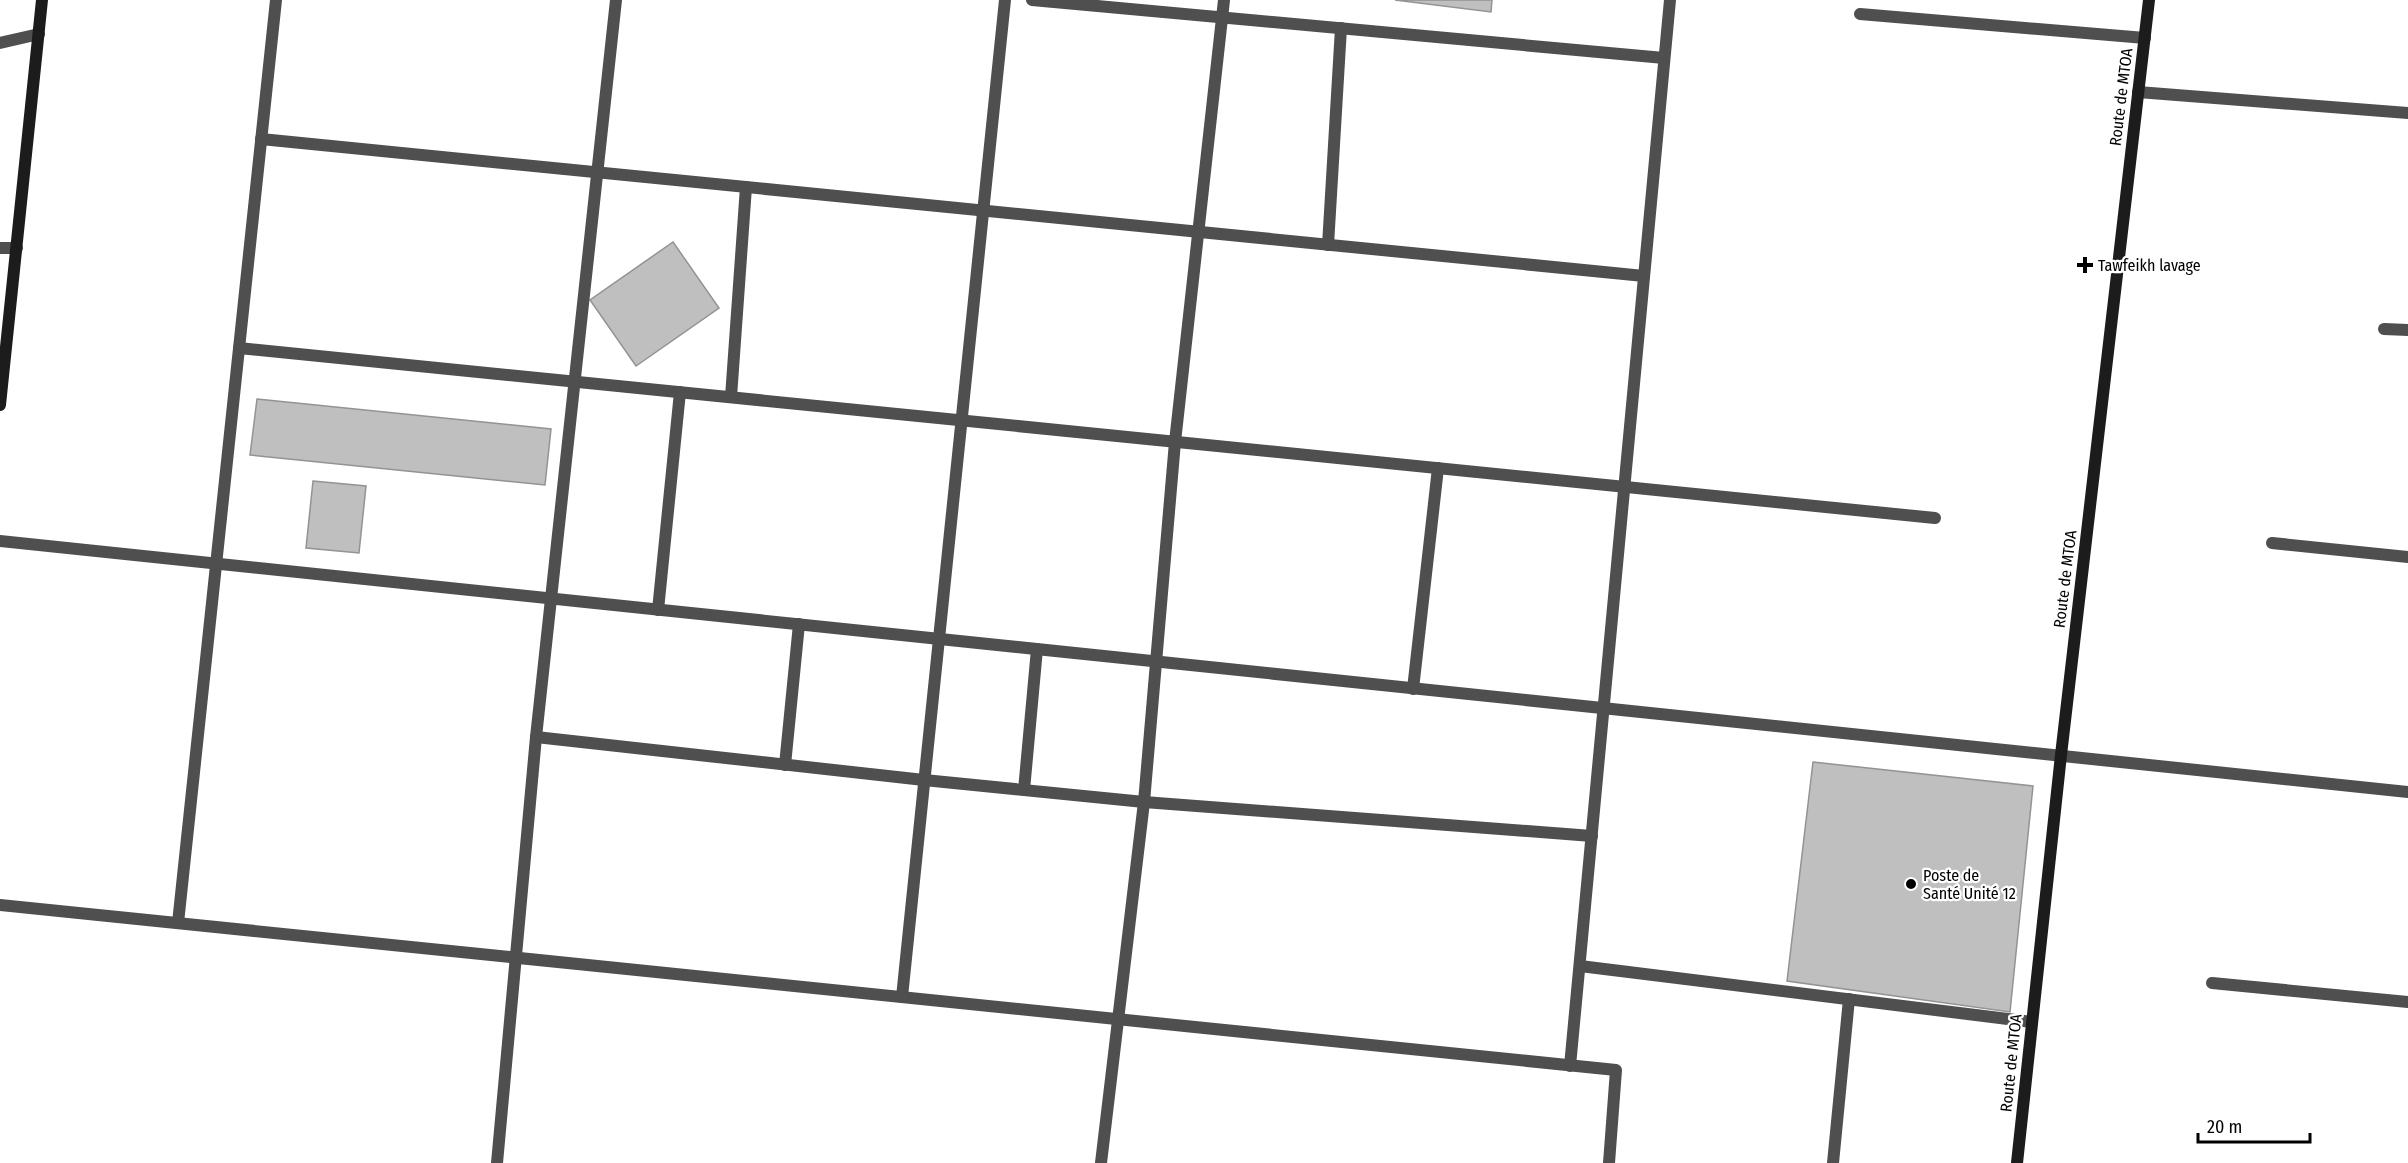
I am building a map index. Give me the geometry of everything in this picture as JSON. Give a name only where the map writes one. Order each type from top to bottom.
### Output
[{"type":"street","points":[[0,405],[42,0]]},
{"type":"street","points":[[178,923],[276,0]]},
{"type":"street","points":[[497,1163],[536,737],[616,0]]},
{"type":"street","points":[[902,997],[1005,0]]},
{"type":"street","points":[[1032,0],[1664,58]]},
{"type":"street","points":[[1101,1163],[1144,802],[1175,442],[1224,0]]},
{"type":"street","points":[[1570,1066],[1670,0]]},
{"type":"street","name":"Route de MTOA","points":[[2017,1163],[2061,755],[2150,0]]},
{"type":"street","points":[[1860,14],[2145,38]]},
{"type":"street","points":[[1328,244],[1341,28]]},
{"type":"street","points":[[0,43],[39,34]]},
{"type":"street","points":[[2138,92],[2408,113]]},
{"type":"street","points":[[261,139],[1644,276]]},
{"type":"street","points":[[731,397],[746,187]]},
{"type":"street","points":[[0,248],[17,248]]},
{"type":"street","points":[[2384,329],[2408,330]]},
{"type":"street","points":[[239,348],[1935,518]]},
{"type":"street","points":[[658,609],[680,392]]},
{"type":"street","points":[[1413,688],[1438,468]]},
{"type":"street","points":[[0,541],[2408,792]]},
{"type":"street","points":[[2272,543],[2408,557]]},
{"type":"street","points":[[784,765],[799,624]]},
{"type":"street","points":[[1024,790],[1037,649]]},
{"type":"street","points":[[536,737],[1144,802],[1592,836]]},
{"type":"street","points":[[0,905],[1616,1070],[1609,1163]]},
{"type":"street","points":[[1580,966],[2032,1022]]},
{"type":"street","points":[[2212,983],[2408,1002]]},
{"type":"street","points":[[1833,1163],[1849,999]]},
{"type":"building","points":[[1395,0],[1492,0],[1491,12]]},
{"type":"building","points":[[673,242],[719,308],[636,366],[590,300]]},
{"type":"building","points":[[257,399],[551,429],[545,485],[250,455]]},
{"type":"building","points":[[313,481],[366,486],[359,553],[306,548]]},
{"type":"building","name":"Poste de Santé Unité 12","points":[[1813,762],[2033,786],[2010,1012],[1787,981]]},
{"type":"place","name":"Tawfeikh lavage","points":[[2085,265]]},
{"type":"place","name":"Poste de Santé Unité 12","points":[[1911,884]]}]
